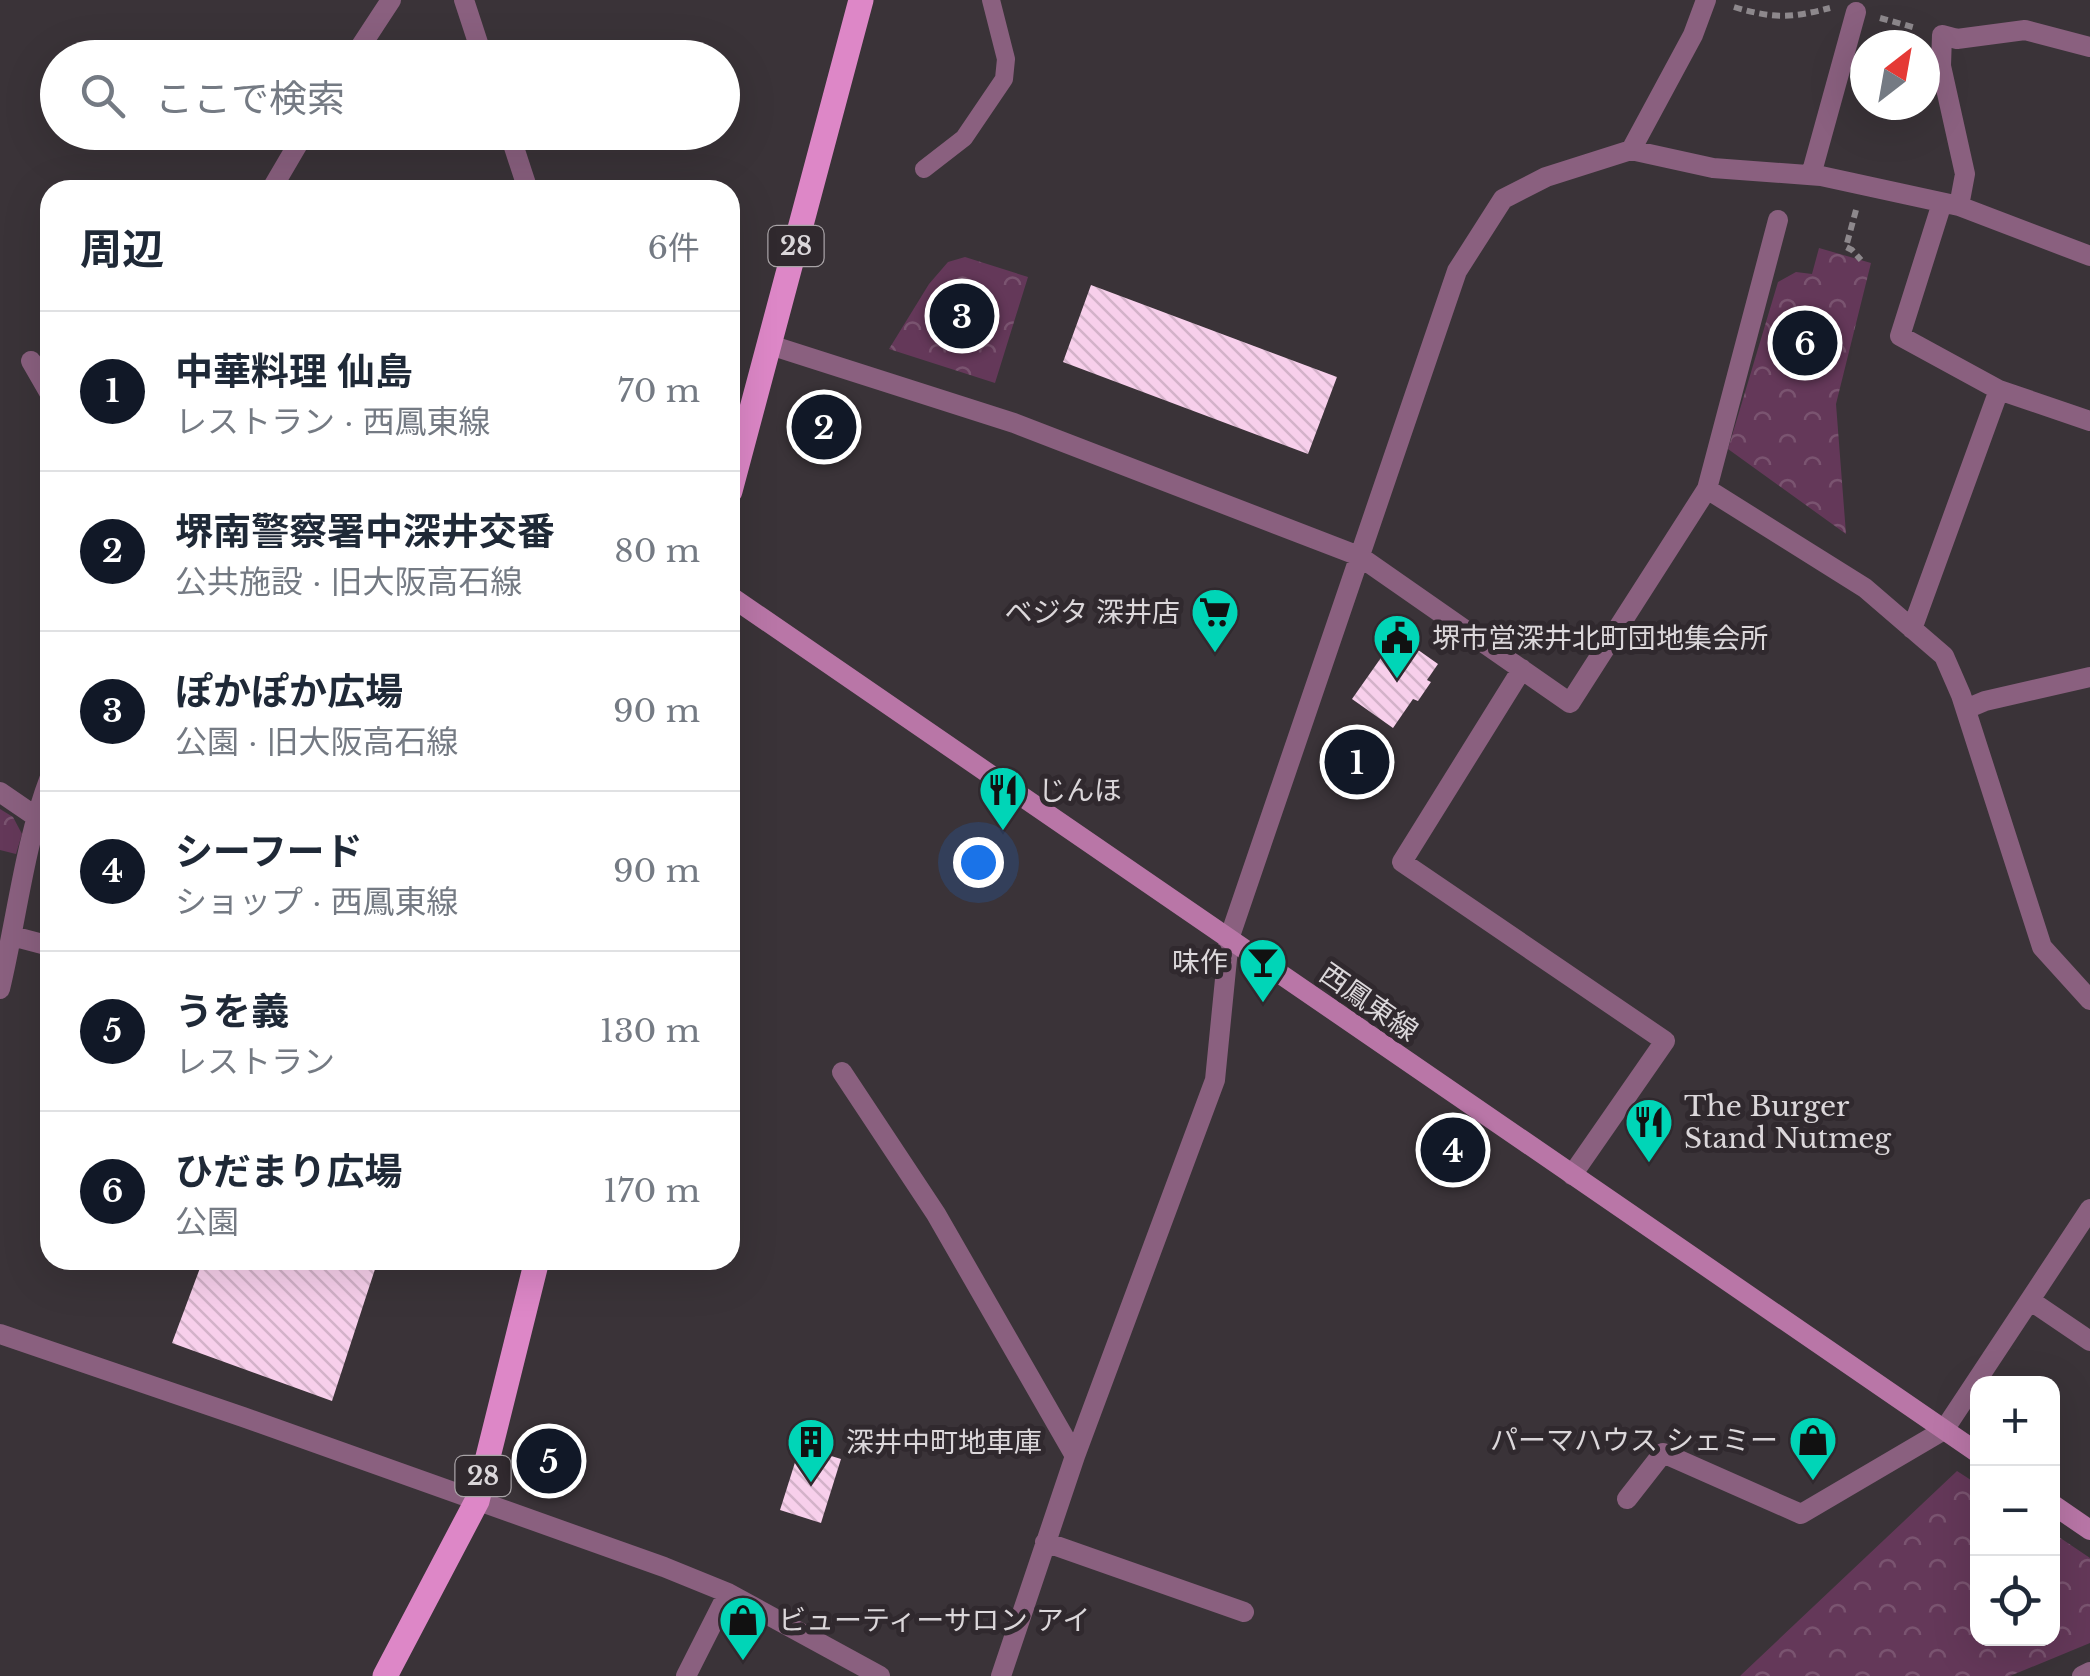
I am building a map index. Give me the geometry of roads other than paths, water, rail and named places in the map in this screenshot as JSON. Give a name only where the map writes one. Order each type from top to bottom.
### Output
[{"type":"main road","name":"28","points":[[740,454],[861,0]]},
{"type":"main road","name":"西鳳東線","points":[[740,603],[1970,1448]]},
{"type":"main road","name":"28","points":[[385,1676],[477,1501],[535,1270]]},
{"type":"main road","points":[[2060,1509],[2090,1530]]},
{"type":"street","points":[[365,40],[391,0]]},
{"type":"street","points":[[464,0],[477,40]]},
{"type":"street","points":[[1630,150],[1716,2]]},
{"type":"street","points":[[1811,176],[1856,12]]},
{"type":"street","points":[[2090,47],[2025,30],[1957,40],[1942,35],[1941,66],[1965,174],[1900,336],[1999,390],[2090,421]]},
{"type":"street","points":[[277,180],[295,150]]},
{"type":"street","points":[[515,150],[525,180]]},
{"type":"street","points":[[1001,1676],[1044,1542],[1215,1080],[1229,940],[1457,270],[1503,199],[1546,177],[1630,150],[1713,168],[1811,176],[1951,204],[2090,256]]},
{"type":"street","points":[[770,345],[1014,423],[1360,556],[1570,703],[1707,489],[1778,220]]},
{"type":"street","points":[[30,362],[40,378]]},
{"type":"street","points":[[1912,629],[1999,390]]},
{"type":"street","points":[[1707,489],[1865,588],[1944,656],[1966,709],[2042,946],[2090,1000]]},
{"type":"street","points":[[1522,670],[1402,862],[1665,1041],[1572,1175]]},
{"type":"street","points":[[1966,709],[2090,677]]},
{"type":"street","points":[[0,792],[35,816]]},
{"type":"street","points":[[0,989],[40,803]]},
{"type":"street","points":[[12,936],[40,943]]},
{"type":"street","points":[[842,1072],[936,1214],[1075,1456]]},
{"type":"street","points":[[1628,1499],[1664,1453],[1801,1514],[1944,1430],[2090,1209]]},
{"type":"street","points":[[2031,1301],[2090,1341]]},
{"type":"street","points":[[0,1334],[664,1566],[728,1593],[880,1676]]},
{"type":"street","points":[[1044,1542],[1244,1612]]},
{"type":"street","points":[[686,1676],[728,1593]]},
{"type":"street","points":[[2082,1676],[2090,1672]]},
{"type":"lane","points":[[924,169],[964,138],[1004,79],[1006,60],[991,0]]},
{"type":"place","name":"ぽかぽか広場","points":[[962,316]]},
{"type":"place","name":"ひだまり広場","points":[[1805,343]]},
{"type":"place","name":"堺南警察署中深井交番","points":[[824,427]]},
{"type":"place","name":"ベジタ 深井店","points":[[1215,654]]},
{"type":"place","name":"堺市営深井北町団地集会所","points":[[1397,680]]},
{"type":"place","name":"中華料理 仙島","points":[[1357,762]]},
{"type":"place","name":"じんほ","points":[[1003,832]]},
{"type":"place","name":"味作","points":[[1263,1004]]},
{"type":"place","name":"シーフード","points":[[1453,1150]]},
{"type":"place","name":"The Burger Stand Nutmeg","points":[[1649,1164]]},
{"type":"place","name":"うを義","points":[[549,1461]]},
{"type":"place","name":"パーマハウス シェミー","points":[[1813,1482]]},
{"type":"place","name":"深井中町地車庫","points":[[811,1484]]},
{"type":"place","name":"ビューティーサロン アイ","points":[[743,1662]]}]
